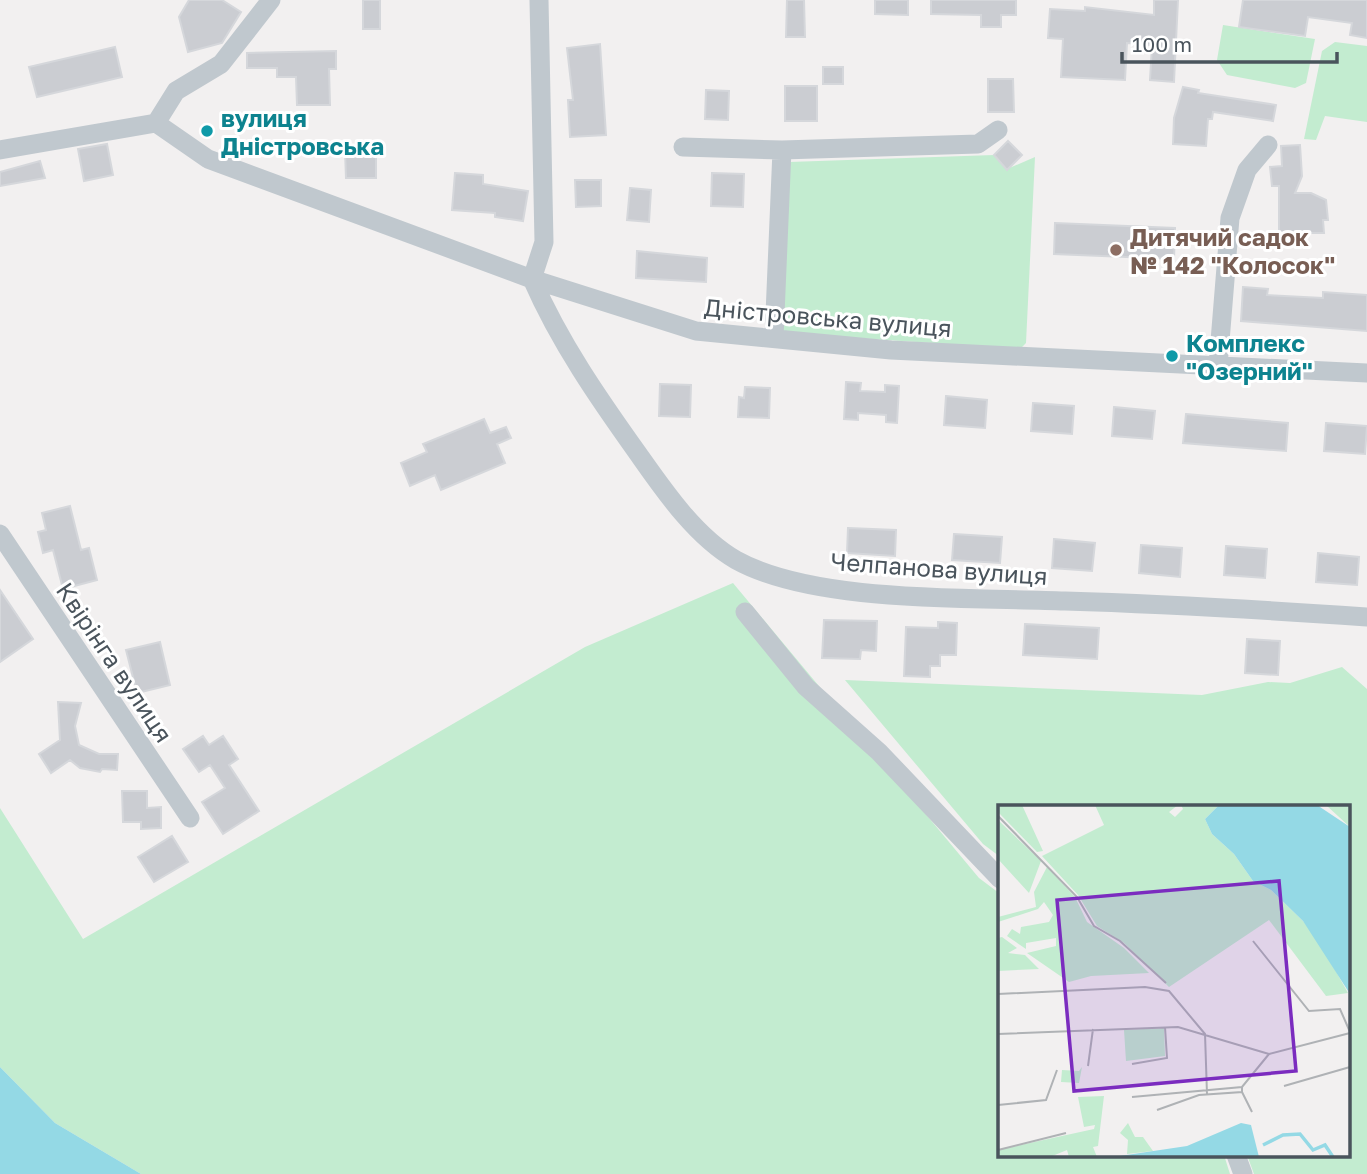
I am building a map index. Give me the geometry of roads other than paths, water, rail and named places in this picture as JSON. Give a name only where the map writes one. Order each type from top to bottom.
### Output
[{"type":"street","points":[[0,149],[156,123],[176,91],[221,64],[271,0]]},
{"type":"street","points":[[533,279],[544,242],[539,0]]},
{"type":"street","name":"Дністровська вулиця","points":[[156,123],[208,159],[533,279],[696,331],[891,350],[1367,373]]},
{"type":"street","points":[[683,147],[782,150],[978,144],[998,130]]},
{"type":"street","points":[[1218,366],[1230,218],[1247,170],[1268,145]]},
{"type":"street","points":[[774,338],[782,150]]},
{"type":"street","name":"Челпанова вулиця","points":[[533,279],[586,381],[642,459],[699,530],[735,560],[774,575],[816,585],[876,594],[1200,606],[1367,617]]},
{"type":"street","name":"Квірінга вулиця","points":[[0,534],[190,818]]},
{"type":"street","points":[[745,612],[806,687],[879,752],[998,878]]},
{"type":"street","points":[[1236,1156],[1243,1174]]},
{"type":"water","points":[[0,1067],[55,1123],[141,1174],[0,1174]]},
{"type":"place","name":"вулиця Дністровська","points":[[207,131]]},
{"type":"place","name":"Дитячий садок № 142 \"Колосок\"","points":[[1116,250]]},
{"type":"place","name":"Комплекс \"Озерний\"","points":[[1172,356]]}]
